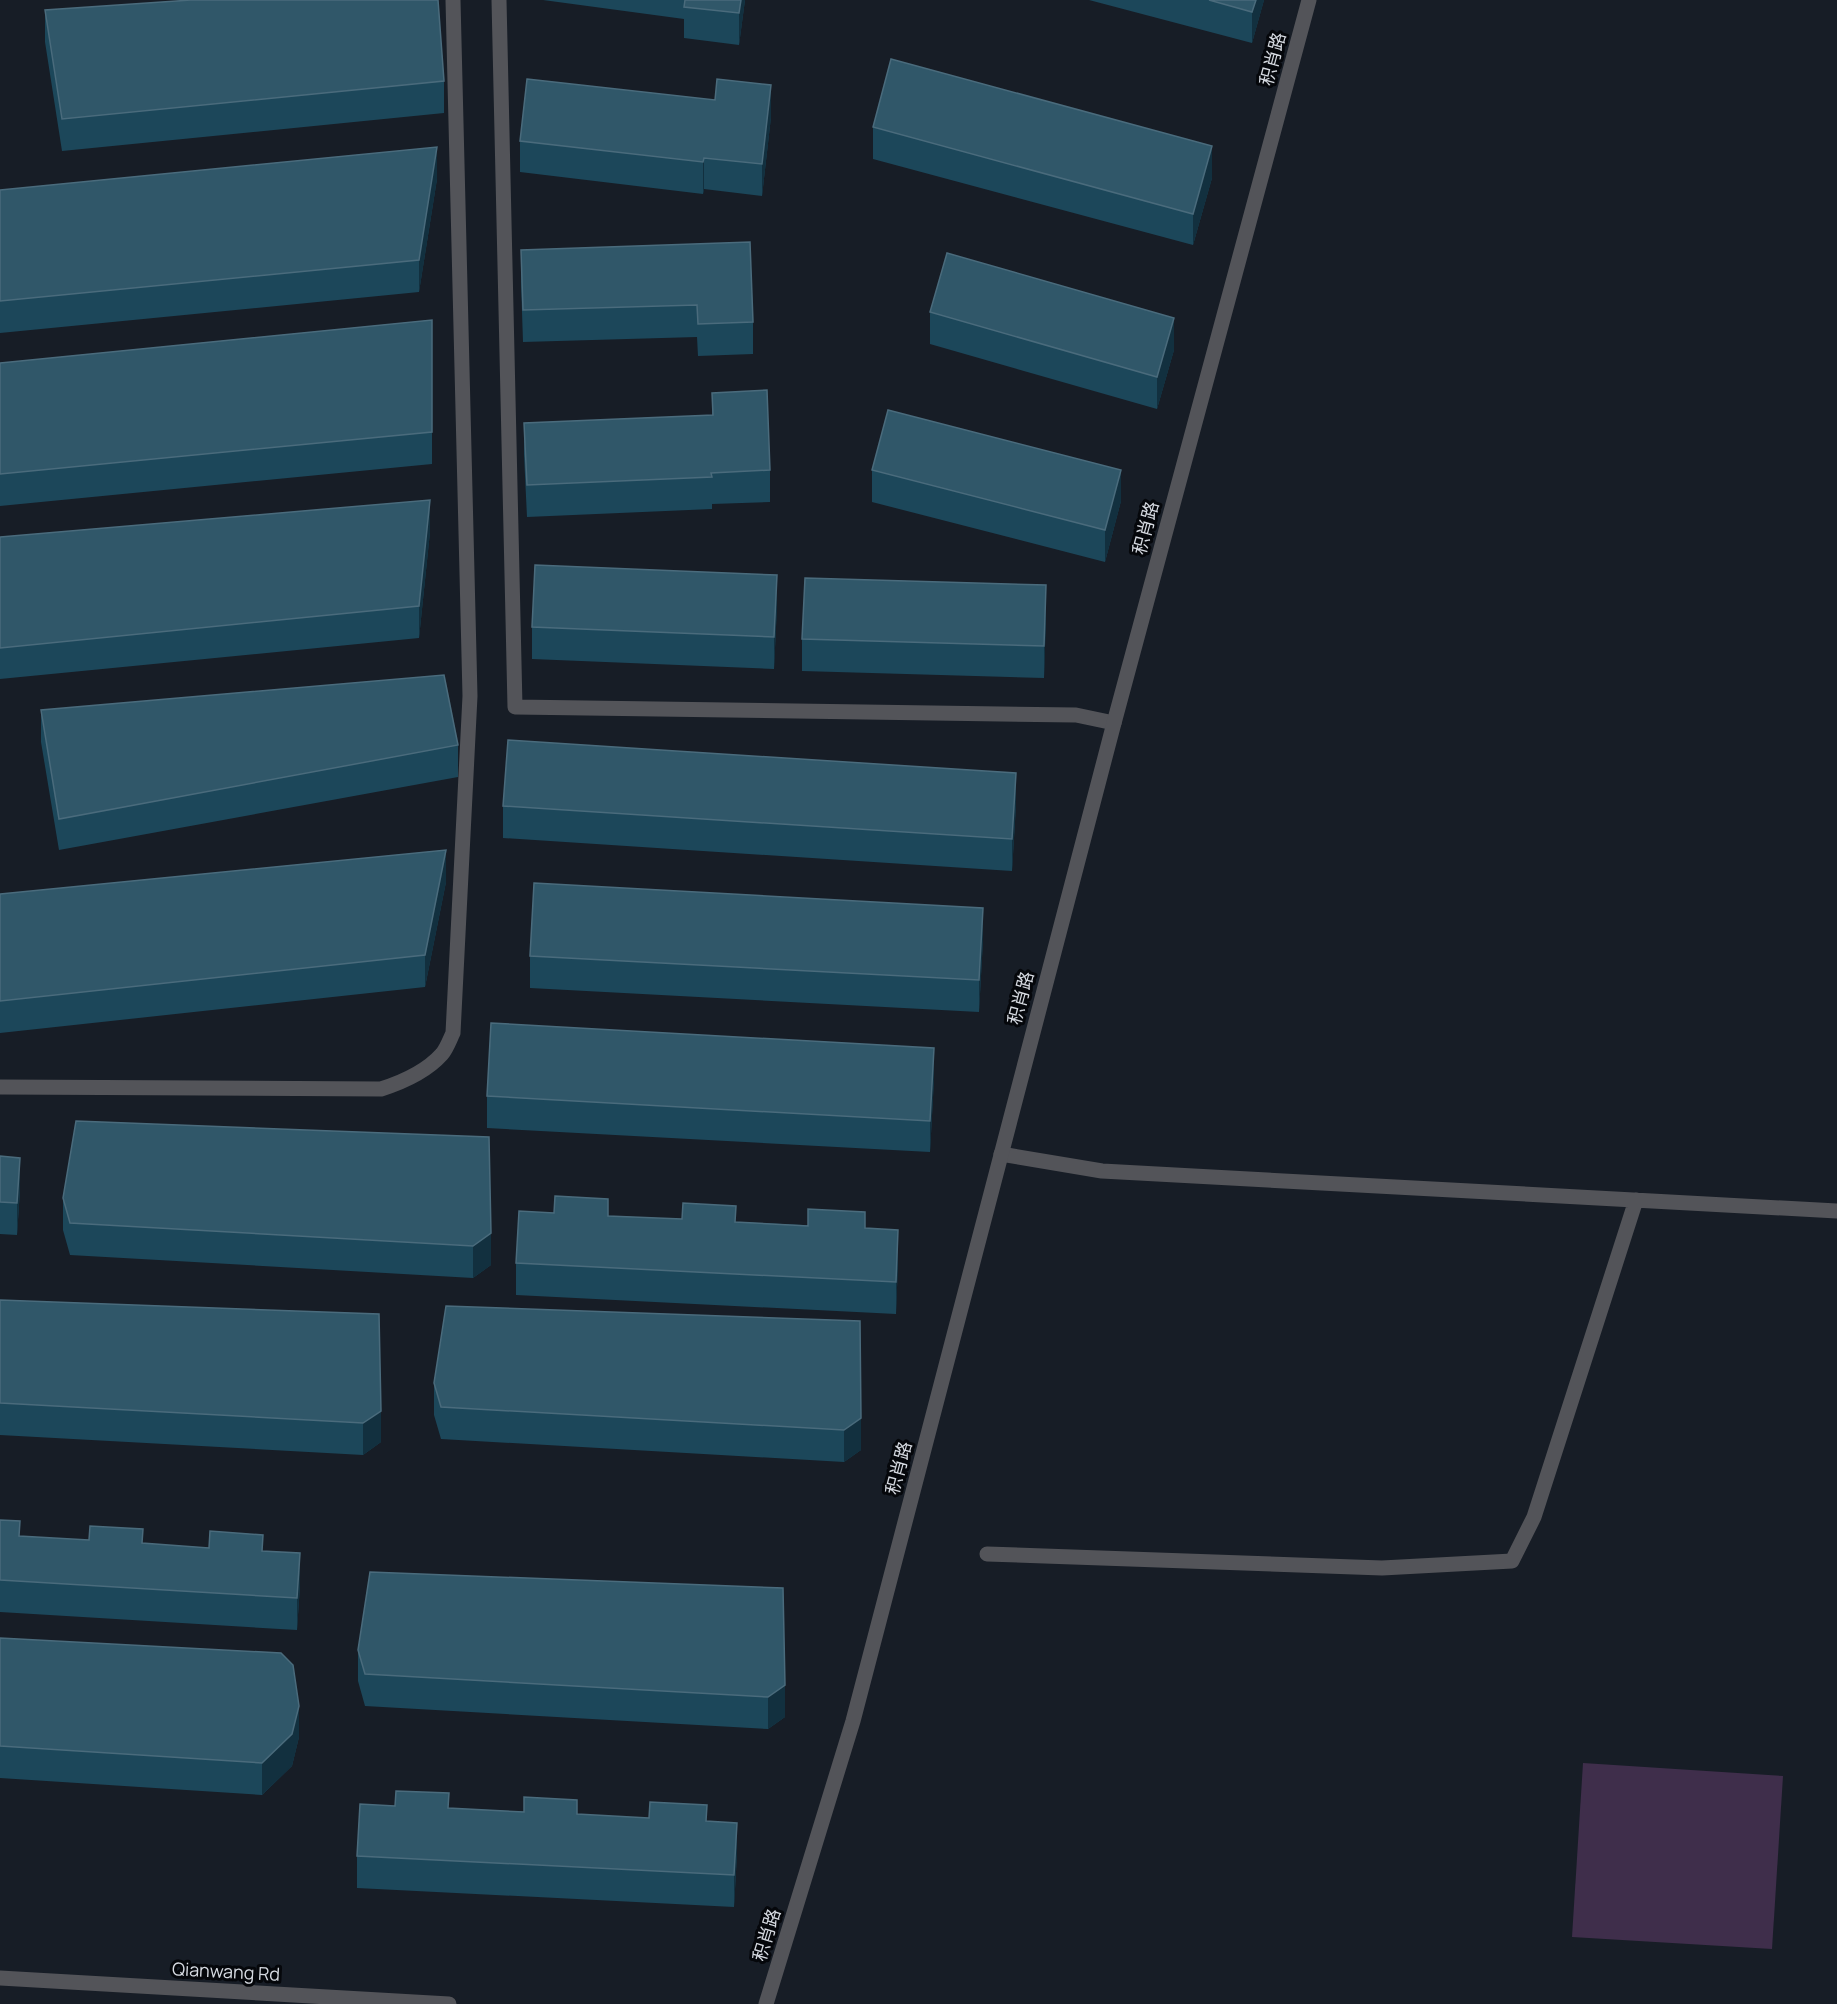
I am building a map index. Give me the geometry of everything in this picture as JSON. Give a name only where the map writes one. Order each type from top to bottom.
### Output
[{"type":"street","points":[[0,1087],[381,1089],[404,1082],[423,1069],[442,1053],[453,1033],[470,696],[453,0]]},
{"type":"street","points":[[499,0],[515,707],[1076,715],[1114,723]]},
{"type":"street","name":"积肖路","points":[[766,2004],[853,1721],[1114,723],[1310,0]]},
{"type":"street","points":[[1001,1154],[1102,1171],[1837,1211]]},
{"type":"street","points":[[987,1554],[1382,1568],[1512,1561],[1534,1517],[1636,1200]]},
{"type":"street","name":"Qianwang Rd","points":[[0,1978],[449,2004]]},
{"type":"shaded area","points":[[1583,1763],[1783,1776],[1772,1949],[1572,1937]]},
{"type":"building","points":[[191,0],[438,0],[444,81],[62,119],[45,10]]},
{"type":"building","points":[[685,0],[741,0],[739,13],[684,7]]},
{"type":"building","points":[[1209,0],[1256,0],[1252,12]]},
{"type":"building","points":[[891,59],[1212,146],[1193,214],[873,127]]},
{"type":"building","points":[[527,79],[715,100],[717,79],[771,85],[762,164],[704,158],[703,162],[520,141]]},
{"type":"building","points":[[437,147],[419,260],[0,301],[0,190]]},
{"type":"building","points":[[750,242],[753,322],[698,324],[697,305],[523,310],[521,250]]},
{"type":"building","points":[[947,253],[1174,318],[1157,377],[930,312]]},
{"type":"building","points":[[432,320],[432,432],[0,474],[0,363]]},
{"type":"building","points":[[767,390],[770,470],[711,473],[712,477],[527,485],[524,423],[713,415],[712,393]]},
{"type":"building","points":[[888,410],[1121,470],[1105,530],[872,470]]},
{"type":"building","points":[[430,500],[419,606],[0,648],[0,537]]},
{"type":"building","points":[[535,565],[777,575],[774,637],[532,627]]},
{"type":"building","points":[[805,578],[1046,585],[1044,646],[802,639]]},
{"type":"building","points":[[444,675],[458,745],[59,819],[41,710]]},
{"type":"building","points":[[508,740],[1016,773],[1012,839],[503,806]]},
{"type":"building","points":[[446,850],[425,955],[0,1001],[0,894]]},
{"type":"building","points":[[534,883],[983,908],[979,980],[530,956]]},
{"type":"building","points":[[491,1023],[934,1048],[930,1121],[487,1096]]},
{"type":"building","points":[[76,1121],[489,1137],[491,1233],[473,1246],[70,1223],[63,1198]]},
{"type":"building","points":[[0,1156],[20,1158],[17,1203],[0,1202]]},
{"type":"building","points":[[555,1196],[608,1199],[608,1216],[682,1219],[683,1203],[736,1206],[735,1222],[808,1226],[808,1209],[865,1212],[865,1228],[898,1230],[896,1282],[516,1263],[519,1211],[554,1213]]},
{"type":"building","points":[[0,1300],[379,1314],[381,1411],[363,1423],[0,1403]]},
{"type":"building","points":[[446,1306],[860,1321],[861,1418],[844,1430],[441,1407],[434,1383]]},
{"type":"building","points":[[0,1520],[20,1521],[19,1536],[89,1540],[90,1526],[143,1529],[142,1543],[209,1548],[210,1531],[263,1535],[262,1551],[300,1553],[297,1598],[0,1580]]},
{"type":"building","points":[[370,1572],[783,1588],[785,1685],[768,1697],[365,1674],[358,1650]]},
{"type":"building","points":[[0,1638],[281,1653],[293,1665],[299,1706],[292,1734],[262,1763],[0,1746]]},
{"type":"building","points":[[396,1791],[449,1793],[448,1808],[524,1812],[524,1797],[577,1800],[577,1814],[649,1818],[650,1802],[707,1805],[706,1821],[737,1823],[734,1875],[357,1856],[360,1804],[395,1806]]}]
